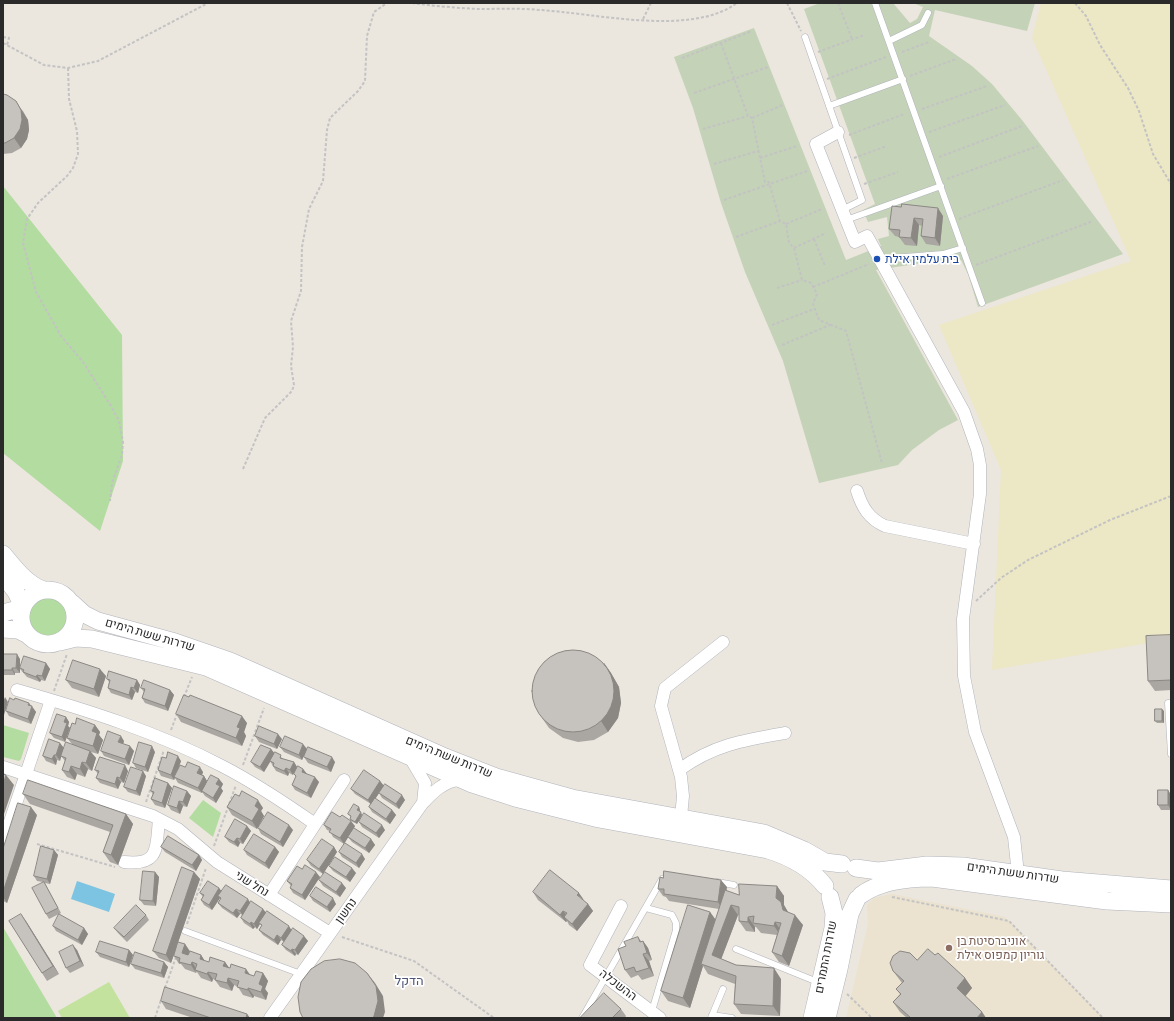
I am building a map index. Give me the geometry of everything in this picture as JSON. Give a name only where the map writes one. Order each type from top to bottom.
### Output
[{"type":"main road","points":[[3,554],[27,580],[36,587],[44,590],[60,592],[72,603],[75,613],[75,624],[66,640],[52,644],[42,644],[18,630],[3,628]]},
{"type":"main road","points":[[3,575],[16,592],[22,607],[21,621],[28,636]]},
{"type":"main road","points":[[3,582],[3,596]]},
{"type":"main road","points":[[3,613],[22,607],[30,597],[44,590]]},
{"type":"main road","name":"שדרות ששת הימים","points":[[72,603],[84,614],[98,620],[187,645],[230,661],[445,757],[496,777],[572,798],[764,833],[804,850],[824,862],[878,871],[910,866],[946,865],[1093,884],[1171,889]]},
{"type":"main road","name":"שדרות ששת הימים","points":[[66,640],[92,639],[197,664],[461,779],[515,798],[569,812],[768,850],[791,858],[805,867],[828,892]]},
{"type":"main road","points":[[835,866],[849,866],[862,874],[864,881],[859,897],[844,903],[836,902],[828,892],[825,879],[835,866]]},
{"type":"main road","name":"שדרות ששת הימים","points":[[859,897],[871,889],[888,884],[921,878],[932,878],[1107,901],[1171,904]]},
{"type":"main road","name":"שדרות התמרים","points":[[827,1018],[834,922],[834,913],[828,892]]},
{"type":"main road","name":"שדרות התמרים","points":[[812,1018],[829,984],[850,914],[859,897]]},
{"type":"street","points":[[839,136],[816,144],[855,242],[868,236],[953,390],[972,431],[977,449],[980,480],[974,544],[963,620],[962,657],[965,682],[975,732],[1014,837],[1017,852],[1018,874]]},
{"type":"street","points":[[857,491],[862,505],[869,516],[885,526],[974,544]]},
{"type":"street","points":[[681,817],[683,796],[679,770],[661,706],[665,688],[723,642]]},
{"type":"street","points":[[17,690],[129,726],[191,751],[252,782],[315,824]]},
{"type":"street","points":[[3,839],[51,700]]},
{"type":"street","points":[[679,770],[695,758],[734,742],[785,733]]},
{"type":"street","name":"נחשון","points":[[409,756],[425,783],[422,804]]},
{"type":"street","name":"נחל שני","points":[[3,767],[160,819],[178,829],[218,862],[330,933]]},
{"type":"street","name":"נחשון","points":[[270,1018],[422,804],[434,790],[448,782],[461,779]]},
{"type":"street","points":[[269,895],[344,780]]},
{"type":"street","points":[[121,865],[139,863],[151,859],[155,853],[160,819]]},
{"type":"street","name":"ההשכלה","points":[[621,906],[590,965],[656,1015]]},
{"type":"lane","points":[[875,3],[982,303]]},
{"type":"lane","points":[[889,42],[922,25],[928,13]]},
{"type":"lane","points":[[805,37],[862,200],[844,215]]},
{"type":"lane","points":[[829,106],[903,79]]},
{"type":"lane","points":[[844,215],[940,184]]},
{"type":"lane","points":[[880,259],[943,254],[963,248]]},
{"type":"lane","points":[[1171,703],[1168,703],[1171,754]]},
{"type":"lane","points":[[582,1018],[666,873]]},
{"type":"lane","points":[[711,881],[734,885]]},
{"type":"lane","points":[[646,908],[672,915],[676,923],[676,930],[656,1015]]},
{"type":"lane","points":[[185,931],[301,974]]},
{"type":"lane","points":[[736,949],[829,984]]},
{"type":"lane","points":[[723,989],[711,1017],[732,1018]]},
{"type":"path","points":[[3,43],[44,65],[68,68],[98,61],[208,3]]},
{"type":"path","points":[[243,469],[265,418],[292,391],[294,385],[291,366],[293,347],[291,321],[301,291],[302,247],[309,209],[323,181],[327,130],[330,118],[358,91],[365,80],[367,36],[374,12],[387,3]]},
{"type":"path","points":[[412,3],[477,9],[540,10],[584,15],[675,21],[712,15],[730,8],[737,3]]},
{"type":"path","points":[[643,19],[651,3]]},
{"type":"path","points":[[787,3],[805,37]]},
{"type":"path","points":[[838,3],[852,40]]},
{"type":"path","points":[[1075,3],[1086,16],[1100,44],[1128,88],[1139,111],[1153,154],[1171,184]]},
{"type":"path","points":[[682,58],[752,31]]},
{"type":"path","points":[[811,55],[864,35]]},
{"type":"path","points":[[3,37],[9,38],[7,45]]},
{"type":"path","points":[[894,55],[929,42]]},
{"type":"path","points":[[721,43],[748,116]]},
{"type":"path","points":[[820,81],[886,57]]},
{"type":"path","points":[[903,79],[956,59]]},
{"type":"path","points":[[694,93],[768,67]]},
{"type":"path","points":[[68,68],[69,99],[77,131],[78,154],[73,168],[68,176],[38,203],[27,219],[23,243],[36,292],[61,336],[83,362],[119,421],[123,442],[122,455],[112,483],[110,501]]},
{"type":"path","points":[[914,112],[987,86]]},
{"type":"path","points":[[922,134],[1005,105]]},
{"type":"path","points":[[703,129],[748,116],[752,118],[783,106]]},
{"type":"path","points":[[839,136],[904,114]]},
{"type":"path","points":[[752,118],[765,182],[769,182],[780,221]]},
{"type":"path","points":[[931,160],[1022,126]]},
{"type":"path","points":[[760,158],[797,146]]},
{"type":"path","points":[[848,161],[887,146]]},
{"type":"path","points":[[940,184],[1038,146]]},
{"type":"path","points":[[714,164],[758,151]]},
{"type":"path","points":[[724,200],[807,171]]},
{"type":"path","points":[[858,187],[898,172]]},
{"type":"path","points":[[953,221],[1063,180]]},
{"type":"path","points":[[736,237],[780,221],[786,224],[822,210]]},
{"type":"path","points":[[970,267],[1093,221]]},
{"type":"path","points":[[786,224],[788,243],[794,248],[802,280]]},
{"type":"path","points":[[794,248],[826,233]]},
{"type":"path","points":[[814,239],[825,266]]},
{"type":"path","points":[[813,287],[880,259]]},
{"type":"path","points":[[777,288],[802,280],[811,283],[817,294],[812,304],[819,320],[846,330],[882,462]]},
{"type":"path","points":[[772,325],[814,309]]},
{"type":"path","points":[[782,345],[830,325]]},
{"type":"path","points":[[974,602],[1001,578],[1028,560],[1110,520],[1171,496]]},
{"type":"path","points":[[51,700],[66,640]]},
{"type":"path","points":[[37,844],[121,865]]},
{"type":"path","points":[[889,896],[1009,921],[1103,1018]]},
{"type":"path","points":[[330,933],[414,961],[494,1018]]},
{"type":"path","points":[[829,984],[872,1018]]},
{"type":"shaded area","name":"אוניברסיטת בן גוריון קמפוס אילת","points":[[892,894],[1005,917],[1104,1018],[846,1018],[868,924],[867,905],[874,898]]},
{"type":"green space","points":[[820,3],[893,3],[910,23],[917,19],[923,7],[913,3],[1035,3],[1027,31],[935,10],[929,36],[972,66],[992,84],[1022,120],[1123,254],[978,307],[968,274],[961,260],[956,258],[876,270],[958,420],[939,430],[912,450],[898,465],[819,483],[783,361],[745,272],[721,203],[693,108],[674,57],[754,28],[846,260],[881,246],[878,239],[889,236],[887,217],[868,222],[863,210],[875,204],[804,9]]},
{"type":"green space","points":[[3,186],[122,335],[123,461],[100,531],[3,453]]},
{"type":"green space","points":[[43,593],[53,593],[65,600],[72,612],[72,622],[65,634],[53,641],[43,641],[35,637],[28,630],[24,622],[24,612],[28,604],[35,597]]},
{"type":"green space","points":[[3,725],[29,733],[21,759],[19,761],[3,757]]},
{"type":"green space","points":[[203,800],[221,813],[213,837],[189,818]]},
{"type":"green space","points":[[3,927],[57,1018],[3,1018]]},
{"type":"green space","points":[[109,982],[130,1018],[62,1018],[58,1011]]},
{"type":"sand","points":[[1041,3],[1171,3],[1171,639],[992,670],[1001,470],[939,325],[1131,261],[1032,38]]},
{"type":"water","points":[[77,881],[115,894],[109,912],[71,899]]},
{"type":"building","points":[[3,94],[16,101],[21,110],[22,120],[20,129],[14,138],[5,143],[3,143]]},
{"type":"building","points":[[902,204],[938,208],[935,238],[921,236],[923,219],[914,218],[911,238],[899,237],[900,230],[889,229],[892,206],[901,207]]},
{"type":"building","points":[[1171,635],[1171,680],[1148,681],[1146,636]]},
{"type":"building","points":[[573,650],[589,653],[602,662],[611,675],[614,691],[611,707],[602,720],[589,729],[573,732],[557,729],[544,720],[535,707],[532,691],[535,675],[544,662],[557,653]]},
{"type":"building","points":[[3,654],[17,654],[16,668],[12,668],[12,670],[3,670]]},
{"type":"building","points":[[24,656],[46,663],[42,676],[37,675],[36,677],[23,672],[24,670],[20,668]]},
{"type":"building","points":[[73,660],[100,669],[94,689],[66,680]]},
{"type":"building","points":[[109,671],[137,680],[134,688],[131,687],[129,695],[108,688],[110,680],[107,679]]},
{"type":"building","points":[[144,680],[170,690],[165,706],[142,698],[145,689],[141,688]]},
{"type":"building","points":[[184,695],[189,697],[190,695],[242,716],[237,727],[240,728],[236,738],[176,714]]},
{"type":"building","points":[[10,698],[14,700],[15,698],[29,703],[28,705],[32,706],[28,719],[6,711]]},
{"type":"building","points":[[1155,709],[1162,709],[1162,721],[1155,721]]},
{"type":"building","points":[[57,714],[66,717],[64,722],[67,723],[62,737],[50,733]]},
{"type":"building","points":[[77,718],[95,725],[92,731],[97,733],[93,746],[67,738],[72,723],[75,724]]},
{"type":"building","points":[[259,726],[278,734],[274,744],[255,736]]},
{"type":"building","points":[[108,731],[121,736],[118,742],[130,746],[125,759],[101,751]]},
{"type":"building","points":[[285,736],[303,744],[299,755],[280,747]]},
{"type":"building","points":[[49,739],[60,743],[56,755],[54,755],[52,759],[43,756]]},
{"type":"building","points":[[66,742],[90,751],[86,763],[82,762],[80,769],[71,766],[69,772],[62,770],[66,758],[61,756]]},
{"type":"building","points":[[139,742],[152,746],[145,767],[133,763]]},
{"type":"building","points":[[261,745],[271,749],[260,767],[251,762]]},
{"type":"building","points":[[308,747],[332,757],[327,767],[304,757]]},
{"type":"building","points":[[168,752],[178,756],[171,775],[158,770],[162,757],[166,758]]},
{"type":"building","points":[[275,752],[281,755],[280,758],[294,762],[290,770],[286,768],[284,771],[273,766],[274,763],[270,761]]},
{"type":"building","points":[[100,757],[125,765],[120,778],[117,777],[115,784],[96,778],[99,771],[95,770]]},
{"type":"building","points":[[188,762],[200,767],[197,773],[204,776],[198,788],[174,777],[180,765],[185,767]]},
{"type":"building","points":[[298,766],[303,769],[302,772],[315,777],[307,793],[292,785],[296,776],[294,774]]},
{"type":"building","points":[[131,767],[143,771],[136,791],[124,787]]},
{"type":"building","points":[[364,770],[380,781],[368,800],[351,789]]},
{"type":"building","points":[[3,774],[6,775],[3,785]]},
{"type":"building","points":[[211,775],[219,779],[216,784],[220,786],[213,798],[202,791]]},
{"type":"building","points":[[155,778],[168,783],[162,803],[151,799],[154,792],[151,791]]},
{"type":"building","points":[[28,780],[126,814],[111,855],[103,852],[113,825],[23,794]]},
{"type":"building","points":[[385,784],[402,795],[396,804],[379,793]]},
{"type":"building","points":[[174,786],[187,791],[183,802],[179,801],[177,808],[168,805]]},
{"type":"building","points":[[1158,790],[1168,790],[1168,805],[1158,805]]},
{"type":"building","points":[[242,791],[258,800],[255,806],[259,809],[252,821],[227,807],[235,794],[239,796]]},
{"type":"building","points":[[375,798],[392,810],[386,819],[369,807]]},
{"type":"building","points":[[18,803],[31,807],[3,892],[3,849]]},
{"type":"building","points":[[354,804],[359,807],[357,810],[361,812],[355,822],[350,819],[351,816],[348,814]]},
{"type":"building","points":[[268,812],[289,825],[280,842],[258,828]]},
{"type":"building","points":[[332,812],[340,817],[342,815],[351,821],[340,838],[329,832],[331,829],[324,825]]},
{"type":"building","points":[[364,813],[382,825],[376,833],[359,822]]},
{"type":"building","points":[[235,819],[247,826],[240,839],[237,838],[234,842],[225,837]]},
{"type":"building","points":[[354,828],[371,839],[365,848],[348,837]]},
{"type":"building","points":[[254,834],[275,847],[265,863],[244,850]]},
{"type":"building","points":[[168,836],[199,855],[192,865],[161,847]]},
{"type":"building","points":[[322,839],[334,847],[319,869],[307,860]]},
{"type":"building","points":[[345,843],[362,854],[356,863],[339,852]]},
{"type":"building","points":[[41,846],[54,850],[47,879],[34,876]]},
{"type":"building","points":[[335,857],[352,868],[346,877],[329,866]]},
{"type":"building","points":[[305,865],[316,872],[302,895],[290,888],[292,884],[287,881],[297,866],[302,869]]},
{"type":"building","points":[[182,867],[194,872],[166,955],[153,951]]},
{"type":"building","points":[[550,870],[579,893],[577,895],[588,904],[572,924],[564,917],[567,913],[563,911],[560,915],[533,892]]},
{"type":"building","points":[[143,871],[155,872],[153,901],[140,900]]},
{"type":"building","points":[[664,871],[721,880],[718,902],[664,894],[664,889],[658,889],[660,877],[663,878]]},
{"type":"building","points":[[325,872],[342,883],[336,892],[319,880]]},
{"type":"building","points":[[208,881],[219,888],[209,905],[201,900],[204,895],[200,893]]},
{"type":"building","points":[[44,882],[58,908],[46,914],[32,888]]},
{"type":"building","points":[[739,884],[777,886],[776,898],[781,902],[783,910],[795,915],[782,956],[772,952],[781,923],[775,922],[774,926],[753,923],[754,916],[748,917],[748,922],[739,921],[739,907],[731,905],[712,955],[736,965],[774,968],[773,1006],[734,1004],[736,976],[701,964],[725,890],[739,895]]},
{"type":"building","points":[[226,885],[248,899],[240,911],[236,909],[233,913],[218,903],[221,898],[218,896]]},
{"type":"building","points":[[316,887],[333,898],[327,907],[310,896]]},
{"type":"building","points":[[251,901],[263,909],[254,924],[251,922],[250,924],[241,918]]},
{"type":"building","points":[[136,905],[146,915],[124,937],[114,928]]},
{"type":"building","points":[[688,905],[710,912],[683,998],[661,991]]},
{"type":"building","points":[[267,911],[289,926],[281,938],[277,935],[274,940],[259,930],[262,925],[259,923]]},
{"type":"building","points":[[21,914],[53,966],[42,973],[9,921]]},
{"type":"building","points":[[59,914],[84,928],[78,940],[53,926]]},
{"type":"building","points":[[293,928],[304,936],[295,950],[292,949],[291,951],[282,945]]},
{"type":"building","points":[[638,937],[640,942],[643,941],[647,953],[643,954],[649,968],[636,972],[634,967],[625,970],[618,949],[626,946],[624,942]]},
{"type":"building","points":[[100,941],[129,950],[126,962],[96,952]]},
{"type":"building","points":[[178,942],[185,944],[182,953],[188,955],[190,951],[201,955],[200,959],[209,962],[210,957],[225,962],[223,966],[230,968],[231,964],[246,969],[245,973],[254,976],[256,971],[263,973],[259,984],[263,986],[261,992],[248,988],[248,990],[237,987],[239,981],[228,978],[227,983],[215,980],[217,974],[208,972],[207,974],[195,970],[197,964],[192,962],[191,965],[179,962],[180,958],[174,956]]},
{"type":"building","points":[[73,945],[80,961],[66,968],[59,952]]},
{"type":"building","points":[[928,949],[935,955],[938,953],[965,978],[957,988],[982,1012],[977,1018],[911,1018],[893,1002],[901,994],[896,989],[904,981],[893,971],[890,963],[893,956],[900,951],[910,953],[917,960]]},
{"type":"building","points":[[135,952],[164,962],[161,973],[131,964]]},
{"type":"building","points":[[340,959],[355,963],[367,973],[376,986],[378,1001],[373,1018],[303,1018],[300,1012],[298,997],[301,982],[311,969],[324,961]]},
{"type":"building","points":[[165,987],[247,1014],[246,1018],[211,1018],[161,1001]]},
{"type":"building","points":[[604,993],[621,1009],[612,1018],[580,1018]]},
{"type":"place","name":"בית עלמין אילת","points":[[877,259]]},
{"type":"place","name":"אוניברסיטת בן גוריון קמפוס אילת","points":[[949,948]]},
{"type":"district","name":"הדקל","points":[[409,981]]}]
